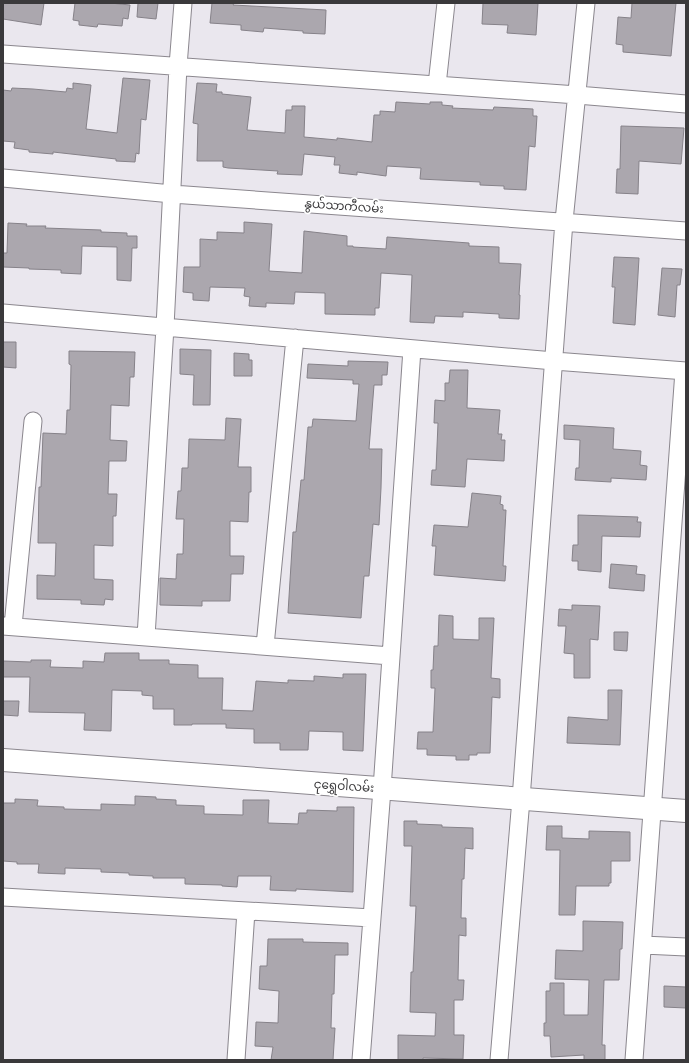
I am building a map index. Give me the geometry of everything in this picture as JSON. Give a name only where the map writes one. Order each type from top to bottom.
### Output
[{"type":"street","points":[[146,637],[165,327],[178,66],[183,3]]},
{"type":"street","points":[[437,84],[446,3]]},
{"type":"street","points":[[499,1060],[521,799],[564,222],[578,95],[586,3]]},
{"type":"street","points":[[3,54],[437,84],[686,104]]},
{"type":"street","name":"နွယ်သာကီလမ်း","points":[[3,178],[172,194],[686,231]]},
{"type":"street","points":[[3,314],[685,371],[634,1060]]},
{"type":"street","points":[[265,646],[294,338]]},
{"type":"street","points":[[361,1060],[382,789],[412,349]]},
{"type":"street","points":[[33,421],[8,626],[391,656]]},
{"type":"street","name":"ငုရွှေဝါလမ်း","points":[[3,760],[686,812]]},
{"type":"street","points":[[3,897],[372,918]]},
{"type":"street","points":[[236,1060],[246,911]]},
{"type":"street","points":[[643,945],[686,947]]},
{"type":"building","points":[[3,3],[44,3],[41,25],[3,19]]},
{"type":"building","points":[[75,3],[110,3],[130,5],[128,19],[123,18],[122,26],[98,24],[97,27],[79,25],[79,21],[73,20]]},
{"type":"building","points":[[138,3],[158,3],[156,19],[137,17]]},
{"type":"building","points":[[212,3],[234,3],[233,5],[326,10],[325,34],[264,28],[263,32],[241,30],[241,25],[210,23]]},
{"type":"building","points":[[483,3],[538,3],[536,35],[507,33],[508,25],[482,24]]},
{"type":"building","points":[[632,3],[676,3],[671,56],[623,52],[623,45],[616,44],[618,17],[631,18]]},
{"type":"building","points":[[123,78],[150,80],[146,120],[141,119],[139,154],[136,153],[135,162],[116,161],[116,159],[53,152],[53,154],[29,152],[29,150],[14,148],[15,142],[3,141],[3,90],[11,91],[12,88],[66,92],[67,88],[73,89],[73,83],[91,85],[86,129],[117,133]]},
{"type":"building","points":[[197,83],[217,84],[216,92],[222,92],[222,94],[251,97],[247,130],[285,133],[286,110],[292,110],[292,106],[305,106],[304,137],[337,140],[337,138],[372,142],[374,115],[380,115],[380,111],[395,112],[396,102],[430,104],[430,102],[442,102],[442,105],[453,106],[452,108],[493,110],[494,107],[533,109],[533,116],[537,116],[535,147],[529,146],[526,190],[504,189],[504,186],[480,185],[480,182],[420,179],[421,168],[387,166],[386,176],[357,172],[357,175],[339,173],[340,165],[334,165],[335,157],[304,154],[302,175],[277,174],[278,171],[228,168],[223,167],[223,161],[197,161],[198,124],[193,123]]},
{"type":"building","points":[[621,126],[684,128],[681,164],[639,161],[638,194],[616,193],[617,169],[620,169]]},
{"type":"building","points":[[244,222],[272,224],[269,271],[302,273],[304,231],[347,236],[347,246],[353,247],[386,249],[387,237],[469,243],[469,246],[499,247],[499,263],[521,264],[519,319],[499,318],[499,314],[463,312],[463,317],[435,316],[434,323],[410,322],[412,275],[381,273],[379,308],[375,308],[375,315],[325,314],[325,293],[295,292],[294,304],[266,303],[266,307],[249,306],[250,297],[244,296],[245,288],[210,287],[209,301],[193,300],[193,293],[183,292],[184,267],[200,267],[200,239],[217,240],[217,232],[244,233]]},
{"type":"building","points":[[8,223],[27,224],[26,226],[46,226],[45,228],[101,230],[101,232],[127,233],[127,236],[137,236],[137,248],[132,248],[131,281],[117,280],[117,247],[82,246],[81,274],[61,273],[61,270],[3,267],[3,253],[7,253]]},
{"type":"building","points":[[614,257],[639,258],[635,325],[613,323],[615,287],[612,287]]},
{"type":"building","points":[[662,268],[682,269],[680,285],[677,285],[675,317],[658,315]]},
{"type":"building","points":[[3,342],[16,342],[16,368],[3,367]]},
{"type":"building","points":[[180,349],[211,350],[210,405],[193,405],[194,375],[180,374]]},
{"type":"building","points":[[69,351],[135,352],[134,377],[130,377],[129,406],[111,405],[110,440],[127,441],[126,461],[109,461],[108,494],[117,494],[116,516],[113,516],[113,546],[94,545],[94,579],[113,580],[113,600],[105,599],[104,605],[81,604],[81,600],[37,599],[37,575],[55,576],[56,543],[38,543],[39,487],[41,487],[43,433],[66,434],[67,410],[70,410],[71,365],[69,364]]},
{"type":"building","points":[[234,353],[249,354],[249,360],[252,360],[252,376],[234,376]]},
{"type":"building","points":[[348,361],[388,362],[387,375],[382,375],[382,385],[374,385],[369,449],[382,449],[379,525],[373,524],[369,576],[364,576],[361,618],[288,613],[293,532],[296,532],[301,480],[304,480],[308,427],[312,427],[313,419],[356,421],[359,384],[353,384],[353,380],[307,378],[308,364],[348,366]]},
{"type":"building","points":[[450,370],[468,370],[467,408],[500,410],[498,434],[502,434],[501,440],[505,440],[504,461],[467,459],[465,487],[431,485],[432,470],[436,470],[438,423],[434,423],[435,400],[445,401],[445,383],[449,383]]},
{"type":"building","points":[[226,418],[241,419],[238,467],[251,467],[251,492],[249,492],[248,522],[230,521],[230,556],[244,556],[243,574],[231,574],[230,601],[202,601],[202,606],[160,605],[160,578],[176,579],[177,554],[183,554],[184,519],[176,519],[178,491],[181,491],[182,468],[188,468],[189,439],[225,440]]},
{"type":"building","points":[[564,425],[614,428],[613,449],[641,451],[640,465],[647,466],[646,480],[611,478],[611,482],[575,480],[576,468],[579,468],[580,440],[564,439]]},
{"type":"building","points":[[472,493],[501,496],[500,504],[503,505],[503,510],[506,510],[503,566],[506,566],[505,581],[434,575],[436,546],[432,546],[434,525],[468,527]]},
{"type":"building","points":[[578,515],[638,517],[637,522],[641,522],[640,537],[602,536],[601,572],[578,570],[578,561],[572,561],[573,545],[578,545]]},
{"type":"building","points":[[611,564],[637,566],[636,574],[645,575],[644,591],[609,588]]},
{"type":"building","points":[[572,605],[600,606],[598,640],[590,639],[590,678],[574,678],[574,654],[564,653],[566,626],[558,626],[559,609],[572,610]]},
{"type":"building","points":[[439,615],[453,616],[453,639],[479,640],[479,618],[494,618],[491,678],[500,679],[500,698],[492,697],[490,753],[477,753],[477,755],[469,755],[469,760],[456,760],[456,756],[427,755],[427,749],[417,749],[418,732],[433,732],[435,688],[431,688],[431,670],[433,670],[434,646],[438,646]]},
{"type":"building","points":[[614,632],[628,632],[627,651],[614,650]]},
{"type":"building","points":[[105,653],[139,653],[139,660],[169,660],[169,664],[198,665],[198,678],[223,678],[222,710],[253,711],[256,681],[288,683],[288,680],[314,681],[314,676],[343,678],[343,674],[366,674],[363,751],[343,750],[343,732],[309,731],[308,750],[280,750],[280,743],[254,743],[254,729],[226,728],[226,724],[174,725],[174,709],[153,709],[153,696],[142,695],[142,691],[112,690],[111,731],[84,730],[85,713],[29,712],[30,677],[3,677],[3,661],[31,662],[31,660],[51,660],[50,667],[83,668],[83,661],[104,662]]},
{"type":"building","points":[[608,690],[622,690],[620,745],[567,743],[568,717],[608,720]]},
{"type":"building","points":[[3,701],[19,701],[18,716],[3,715]]},
{"type":"building","points":[[135,796],[176,800],[176,805],[204,806],[204,814],[243,815],[243,800],[269,800],[268,823],[298,824],[299,813],[307,813],[307,810],[337,811],[337,807],[354,807],[353,892],[296,889],[296,891],[270,890],[271,876],[238,876],[237,887],[185,884],[185,878],[153,878],[153,876],[129,875],[129,873],[101,872],[101,869],[65,868],[65,874],[38,873],[39,864],[17,864],[17,862],[3,861],[3,803],[15,803],[15,799],[38,800],[37,806],[64,807],[64,809],[101,810],[101,804],[135,805]]},
{"type":"building","points":[[404,821],[417,821],[417,824],[442,825],[442,827],[473,828],[473,849],[465,848],[464,879],[462,879],[461,918],[466,918],[466,936],[459,935],[458,980],[464,980],[463,1000],[454,1000],[454,1035],[464,1035],[463,1059],[423,1058],[423,1060],[398,1060],[398,1035],[435,1036],[436,1013],[410,1012],[411,972],[413,972],[416,906],[410,906],[412,846],[404,846]]},
{"type":"building","points":[[547,826],[562,826],[562,838],[589,839],[589,831],[630,832],[630,861],[611,861],[611,883],[609,883],[609,886],[576,886],[575,915],[559,915],[560,850],[546,850]]},
{"type":"building","points":[[583,921],[623,922],[619,980],[604,980],[602,1045],[605,1045],[605,1060],[584,1060],[584,1055],[551,1057],[550,1036],[544,1036],[544,1023],[546,1023],[546,991],[550,991],[550,983],[564,983],[564,1015],[588,1015],[589,980],[555,979],[556,950],[583,951]]},
{"type":"building","points":[[268,939],[303,939],[303,942],[348,943],[348,955],[335,955],[331,1028],[335,1028],[333,1060],[271,1060],[273,1047],[255,1046],[256,1022],[278,1023],[279,991],[259,989],[260,966],[267,966]]},
{"type":"building","points":[[664,986],[686,987],[686,1008],[664,1007]]}]
